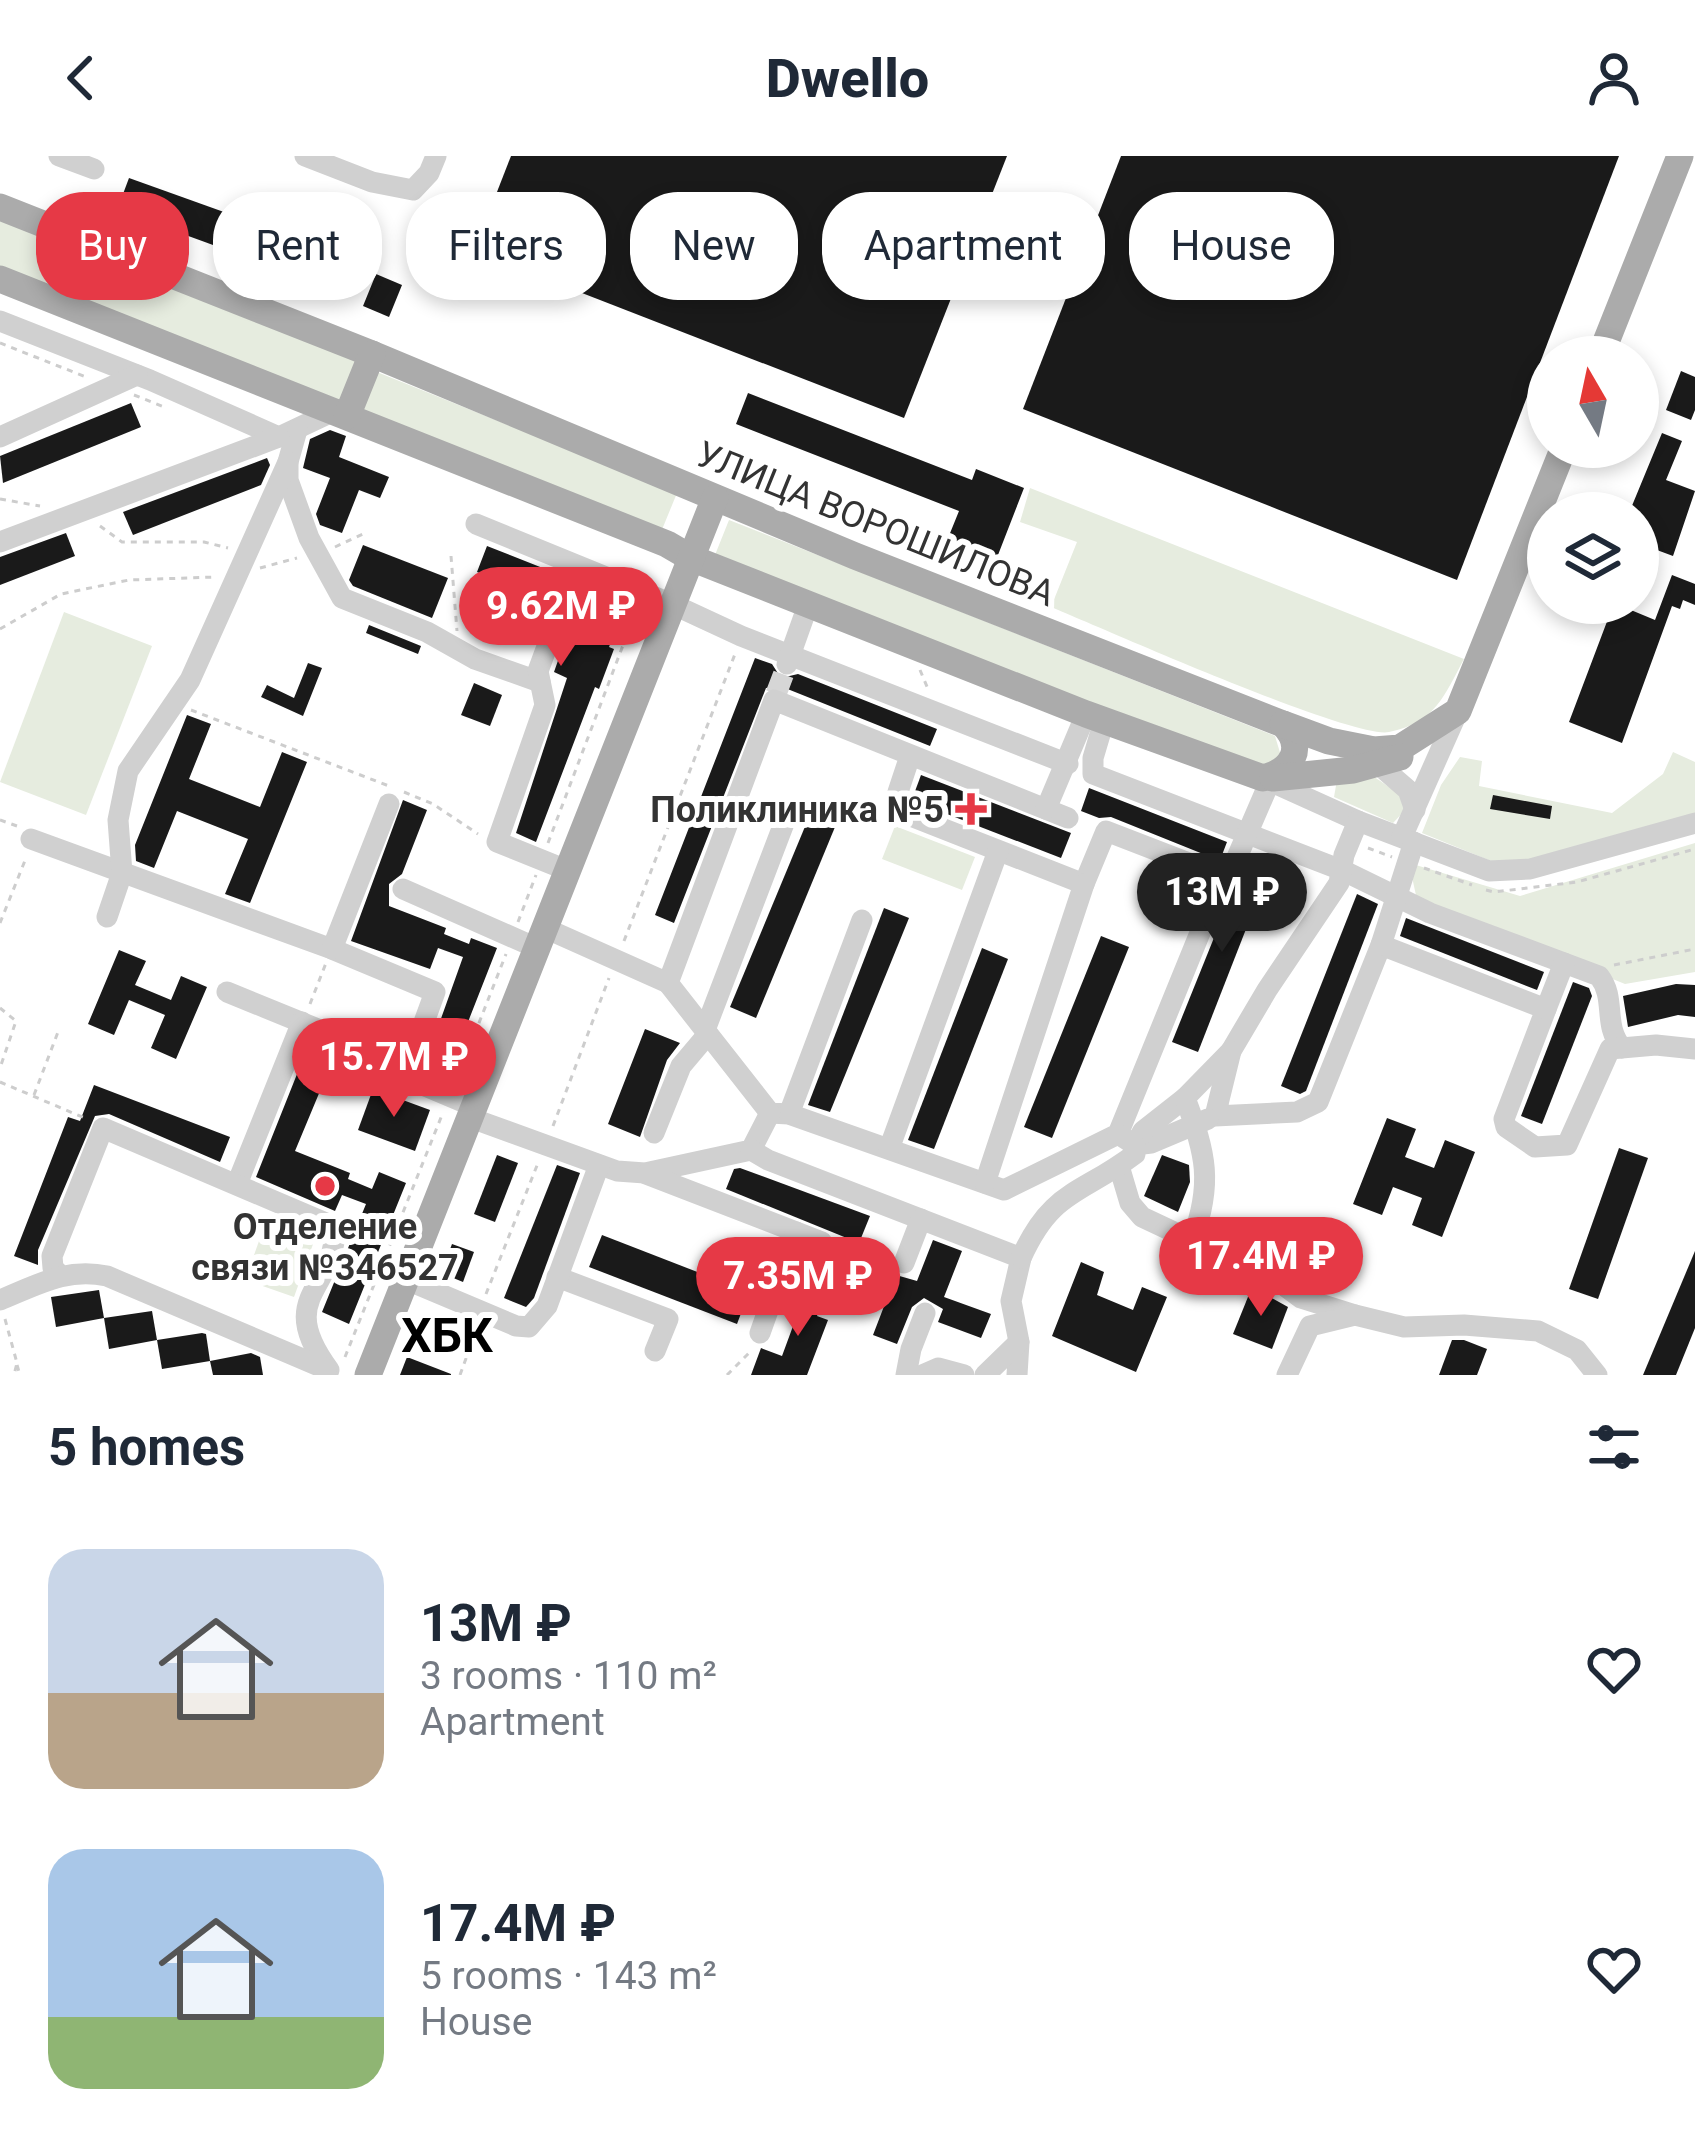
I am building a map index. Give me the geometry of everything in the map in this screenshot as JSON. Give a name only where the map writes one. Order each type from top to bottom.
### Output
[{"type":"main road","points":[[1608,336],[1681,156]]},
{"type":"main road","name":"УЛИЦА ВОРОШИЛОВА","points":[[0,207],[372,354],[715,498],[1376,757]]},
{"type":"main road","points":[[0,279],[667,544],[808,605],[1266,780],[1307,776],[1376,757],[1400,748],[1458,711],[1556,468]]},
{"type":"main road","points":[[340,414],[372,354]]},
{"type":"main road","points":[[368,1375],[407,1280],[465,1107],[533,938],[569,872],[715,498]]},
{"type":"main road","points":[[1266,780],[1282,774],[1295,751],[1292,732],[1283,724]]},
{"type":"street","points":[[59,156],[94,169]]},
{"type":"street","points":[[305,156],[372,182],[412,190],[429,173],[436,156]]},
{"type":"street","points":[[0,321],[288,434]]},
{"type":"street","points":[[0,342],[26,332]]},
{"type":"street","points":[[0,437],[137,375]]},
{"type":"street","points":[[0,542],[340,414]]},
{"type":"street","points":[[288,434],[289,480],[316,552],[342,598],[540,682]]},
{"type":"street","points":[[106,917],[122,873],[118,820],[123,784],[190,680],[288,462]]},
{"type":"street","points":[[476,524],[672,604],[788,660],[1068,764]]},
{"type":"street","points":[[788,660],[808,605]]},
{"type":"street","points":[[555,625],[538,671],[545,705],[497,842],[569,872]]},
{"type":"street","points":[[668,983],[775,697],[1068,818]]},
{"type":"street","points":[[1126,1139],[1151,1143],[1205,1120],[1297,1112],[1318,1102],[1381,945],[1415,810],[1458,711]]},
{"type":"street","points":[[1046,809],[1095,718]]},
{"type":"street","points":[[1095,718],[1093,774],[1599,976],[1608,995],[1609,1028],[1622,1048]]},
{"type":"street","points":[[910,756],[898,792],[903,813],[1084,884]]},
{"type":"street","points":[[1376,757],[1408,790],[1415,810]]},
{"type":"street","points":[[1126,1139],[1215,896],[1246,835],[1266,780],[1489,871],[1510,872],[1695,823]]},
{"type":"street","points":[[332,950],[389,804]]},
{"type":"street","points":[[654,1133],[681,1066],[706,1032],[786,818]]},
{"type":"street","points":[[1192,1240],[1203,1212],[1207,1180],[1205,1120],[1232,1051],[1344,871],[1344,856],[1358,821]]},
{"type":"street","points":[[985,1183],[1106,831],[1207,870],[1215,896]]},
{"type":"street","points":[[32,840],[435,992],[404,1078]]},
{"type":"street","points":[[889,1149],[998,851]]},
{"type":"street","points":[[403,889],[668,983],[780,1114],[1004,1190],[1143,1131],[1232,1051]]},
{"type":"street","points":[[227,992],[352,1043],[404,1078],[545,1145],[616,1172],[645,1173],[751,1150],[780,1114],[862,920]]},
{"type":"street","points":[[1381,945],[1546,1009]]},
{"type":"street","points":[[1564,963],[1504,1119],[1506,1127],[1535,1147],[1567,1145],[1610,1049],[1656,1045],[1695,1049]]},
{"type":"street","points":[[237,1184],[302,1022]]},
{"type":"street","points":[[1185,1098],[1205,1120]]},
{"type":"street","points":[[60,1275],[53,1268],[52,1256],[103,1128],[334,1227],[304,1326],[333,1372]]},
{"type":"street","points":[[1017,1375],[1019,1342],[1011,1301],[1021,1258],[1045,1214],[1135,1154],[1126,1139]]},
{"type":"street","points":[[751,1150],[1021,1258]]},
{"type":"street","points":[[407,1280],[529,1327],[547,1306],[599,1165]]},
{"type":"street","points":[[1119,1166],[1130,1203],[1142,1216],[1278,1281],[1301,1298],[1403,1327],[1538,1330],[1577,1350],[1597,1375]]},
{"type":"street","points":[[645,1173],[822,1242]]},
{"type":"street","points":[[904,1263],[921,1220]]},
{"type":"street","points":[[760,1333],[796,1232]]},
{"type":"street","points":[[0,1301],[60,1275],[82,1271],[107,1276],[333,1372]]},
{"type":"street","points":[[557,1277],[668,1319],[655,1351]]},
{"type":"street","points":[[906,1375],[910,1349],[925,1312]]},
{"type":"street","points":[[1287,1375],[1310,1326],[1354,1315]]},
{"type":"street","points":[[985,1375],[1019,1342]]},
{"type":"street","points":[[922,1375],[938,1368],[964,1375]]},
{"type":"path","points":[[0,499],[76,513],[122,542],[204,542],[242,564]]},
{"type":"path","points":[[0,629],[61,594],[316,552],[363,534]]},
{"type":"path","points":[[451,556],[458,650]]},
{"type":"path","points":[[333,1372],[465,1107],[533,938],[542,860],[643,592]]},
{"type":"path","points":[[460,1375],[479,1311],[741,636]]},
{"type":"path","points":[[913,656],[939,714]]},
{"type":"path","points":[[175,704],[418,798],[467,830],[497,842]]},
{"type":"path","points":[[0,820],[35,833],[0,923]]},
{"type":"path","points":[[1599,976],[1608,967],[1695,949]]},
{"type":"path","points":[[302,1022],[332,950]]},
{"type":"path","points":[[0,1008],[16,1021],[0,1068]]},
{"type":"path","points":[[33,1097],[58,1032]]},
{"type":"path","points":[[0,1082],[103,1128]]},
{"type":"path","points":[[0,1301],[17,1375]]},
{"type":"path","points":[[727,1375],[749,1354],[760,1333]]},
{"type":"shaded area","points":[[0,207],[36,221],[36,293],[0,279]]},
{"type":"shaded area","points":[[189,282],[213,291],[213,300],[235,300],[372,354],[347,416],[53,300],[189,300]]},
{"type":"shaded area","points":[[377,372],[677,493],[661,532],[361,411]]},
{"type":"shaded area","points":[[1030,488],[1464,659],[1428,715],[1389,732],[1328,719],[1226,680],[1051,607],[1077,542],[1020,522]]},
{"type":"shaded area","points":[[729,520],[1275,736],[1281,756],[1261,772],[715,555]]},
{"type":"shaded area","points":[[64,612],[152,646],[86,815],[0,782]]},
{"type":"shaded area","points":[[1673,752],[1695,762],[1695,813],[1532,864],[1491,861],[1422,833],[1441,785],[1460,757],[1482,761],[1479,786],[1612,813],[1663,774]]},
{"type":"shaded area","points":[[1373,776],[1399,794],[1407,808],[1393,823],[1334,797],[1337,780]]},
{"type":"shaded area","points":[[895,826],[975,857],[962,890],[882,859]]},
{"type":"shaded area","points":[[1695,843],[1695,972],[1625,984],[1417,900],[1409,863],[1520,896]]},
{"type":"shaded area","points":[[268,1216],[317,1233],[294,1297],[245,1280]]},
{"type":"building","points":[[511,156],[1007,156],[993,192],[822,192],[822,300],[950,300],[904,418],[600,300],[606,300],[606,192],[497,192]]},
{"type":"building","points":[[1121,156],[1619,156],[1550,336],[1527,336],[1527,397],[1457,580],[1023,409],[1065,300],[1105,300],[1105,197]]},
{"type":"building","points":[[129,178],[168,192],[124,192]]},
{"type":"building","points":[[189,199],[213,208],[213,245],[189,236]]},
{"type":"building","points":[[382,277],[402,285],[389,317],[363,306],[365,300],[382,300]]},
{"type":"building","points":[[1681,371],[1695,377],[1691,420],[1666,410]]},
{"type":"building","points":[[748,393],[972,480],[976,469],[1024,488],[991,573],[942,553],[959,511],[736,424]]},
{"type":"building","points":[[131,403],[141,427],[3,483],[0,456]]},
{"type":"building","points":[[330,430],[346,436],[339,457],[389,477],[380,498],[359,490],[342,533],[320,525],[316,514],[330,478],[303,468],[310,439]]},
{"type":"building","points":[[1662,433],[1682,441],[1666,480],[1695,491],[1673,556],[1659,551],[1659,492],[1638,492],[1648,468],[1659,468]]},
{"type":"building","points":[[267,458],[270,465],[261,485],[133,535],[123,512]]},
{"type":"building","points":[[66,533],[75,556],[0,585],[0,557]]},
{"type":"building","points":[[363,545],[448,578],[432,618],[353,586],[349,580]]},
{"type":"building","points":[[487,546],[626,601],[609,647],[614,649],[536,842],[516,833],[567,678],[554,672],[567,635],[586,642],[596,617],[477,572]]},
{"type":"building","points":[[1672,575],[1695,584],[1695,605],[1683,600],[1680,609],[1672,606],[1622,743],[1569,722],[1606,624],[1659,624],[1659,609]]},
{"type":"building","points":[[369,625],[421,646],[418,654],[366,633]]},
{"type":"building","points":[[755,658],[772,664],[781,678],[798,674],[937,729],[930,746],[780,686],[766,688],[674,923],[655,915]]},
{"type":"building","points":[[308,663],[322,668],[303,716],[261,697],[267,685],[294,698]]},
{"type":"building","points":[[474,683],[502,695],[490,726],[461,715]]},
{"type":"building","points":[[187,715],[211,724],[189,779],[260,807],[282,752],[307,762],[250,903],[225,894],[248,839],[177,811],[154,868],[136,861],[135,845]]},
{"type":"building","points":[[921,775],[1071,833],[1061,858],[916,802]]},
{"type":"building","points":[[1089,788],[1227,842],[1222,855],[1218,860],[1111,817],[1081,811]]},
{"type":"building","points":[[1493,795],[1552,806],[1550,819],[1490,809]]},
{"type":"building","points":[[403,800],[427,810],[402,874],[389,884],[389,906],[446,928],[444,934],[469,944],[471,938],[497,948],[446,1078],[423,1069],[463,957],[438,948],[430,969],[351,941]]},
{"type":"building","points":[[809,817],[835,827],[756,1018],[730,1007]]},
{"type":"building","points":[[1255,853],[1273,860],[1198,1052],[1172,1042],[1228,903]]},
{"type":"building","points":[[1357,894],[1378,904],[1306,1091],[1300,1094],[1281,1086]]},
{"type":"building","points":[[884,908],[909,918],[830,1112],[808,1105]]},
{"type":"building","points":[[1406,918],[1544,972],[1537,990],[1400,936]]},
{"type":"building","points":[[1101,936],[1129,947],[1052,1138],[1024,1127]]},
{"type":"building","points":[[982,948],[1008,959],[934,1149],[908,1140]]},
{"type":"building","points":[[119,950],[146,961],[135,985],[171,1000],[181,976],[207,987],[176,1059],[151,1048],[165,1015],[129,1000],[114,1035],[88,1024]]},
{"type":"building","points":[[1573,982],[1589,988],[1592,996],[1542,1124],[1521,1116]]},
{"type":"building","points":[[1676,984],[1695,985],[1695,1017],[1678,1015],[1628,1027],[1623,996]]},
{"type":"building","points":[[645,1029],[680,1043],[667,1060],[640,1137],[608,1124]]},
{"type":"building","points":[[309,1044],[335,1055],[295,1151],[350,1173],[348,1179],[372,1189],[379,1172],[406,1183],[349,1324],[322,1312],[366,1204],[342,1195],[335,1211],[256,1177]]},
{"type":"building","points":[[94,1085],[230,1137],[220,1162],[109,1114],[95,1116],[38,1250],[38,1265],[14,1256],[68,1117],[80,1121]]},
{"type":"building","points":[[373,1089],[430,1110],[415,1151],[358,1130]]},
{"type":"building","points":[[1387,1118],[1416,1129],[1405,1157],[1434,1168],[1445,1140],[1475,1152],[1442,1237],[1412,1225],[1422,1198],[1393,1187],[1382,1215],[1353,1204]]},
{"type":"building","points":[[1619,1148],[1648,1158],[1598,1299],[1569,1289]]},
{"type":"building","points":[[497,1155],[518,1163],[495,1222],[474,1214]]},
{"type":"building","points":[[1162,1155],[1189,1165],[1190,1182],[1178,1212],[1144,1196]]},
{"type":"building","points":[[557,1165],[580,1173],[534,1298],[526,1307],[504,1298]]},
{"type":"building","points":[[734,1169],[870,1216],[859,1243],[726,1189]]},
{"type":"building","points":[[602,1235],[749,1292],[737,1324],[589,1267]]},
{"type":"building","points":[[933,1240],[962,1251],[944,1297],[991,1314],[981,1338],[938,1322],[943,1309],[924,1298],[912,1307],[897,1344],[873,1335],[896,1275],[917,1281]]},
{"type":"building","points":[[452,1244],[474,1252],[463,1282],[441,1273]]},
{"type":"building","points":[[1695,1251],[1695,1328],[1676,1375],[1643,1375]]},
{"type":"building","points":[[1081,1262],[1104,1272],[1097,1295],[1133,1310],[1142,1287],[1167,1297],[1136,1372],[1052,1336]]},
{"type":"building","points":[[810,1280],[828,1287],[817,1316],[828,1320],[807,1375],[751,1375],[761,1348],[782,1356]]},
{"type":"building","points":[[1252,1287],[1288,1307],[1272,1349],[1233,1334]]},
{"type":"building","points":[[99,1290],[104,1318],[56,1327],[51,1297]]},
{"type":"building","points":[[152,1311],[157,1340],[109,1349],[104,1318]]},
{"type":"building","points":[[202,1333],[210,1361],[162,1369],[157,1340]]},
{"type":"building","points":[[1452,1340],[1487,1349],[1477,1375],[1439,1375]]},
{"type":"building","points":[[251,1353],[260,1357],[263,1375],[213,1375],[210,1361]]},
{"type":"building","points":[[407,1357],[451,1374],[451,1375],[400,1375]]},
{"type":"tunnel","points":[[776,694],[787,665]]},
{"type":"place","name":"Поликлиника №5","points":[[971,809]]},
{"type":"place","name":"Отделение связи №346527","points":[[325,1186]]},
{"type":"district","name":"ХБК","points":[[447,1335]]}]
